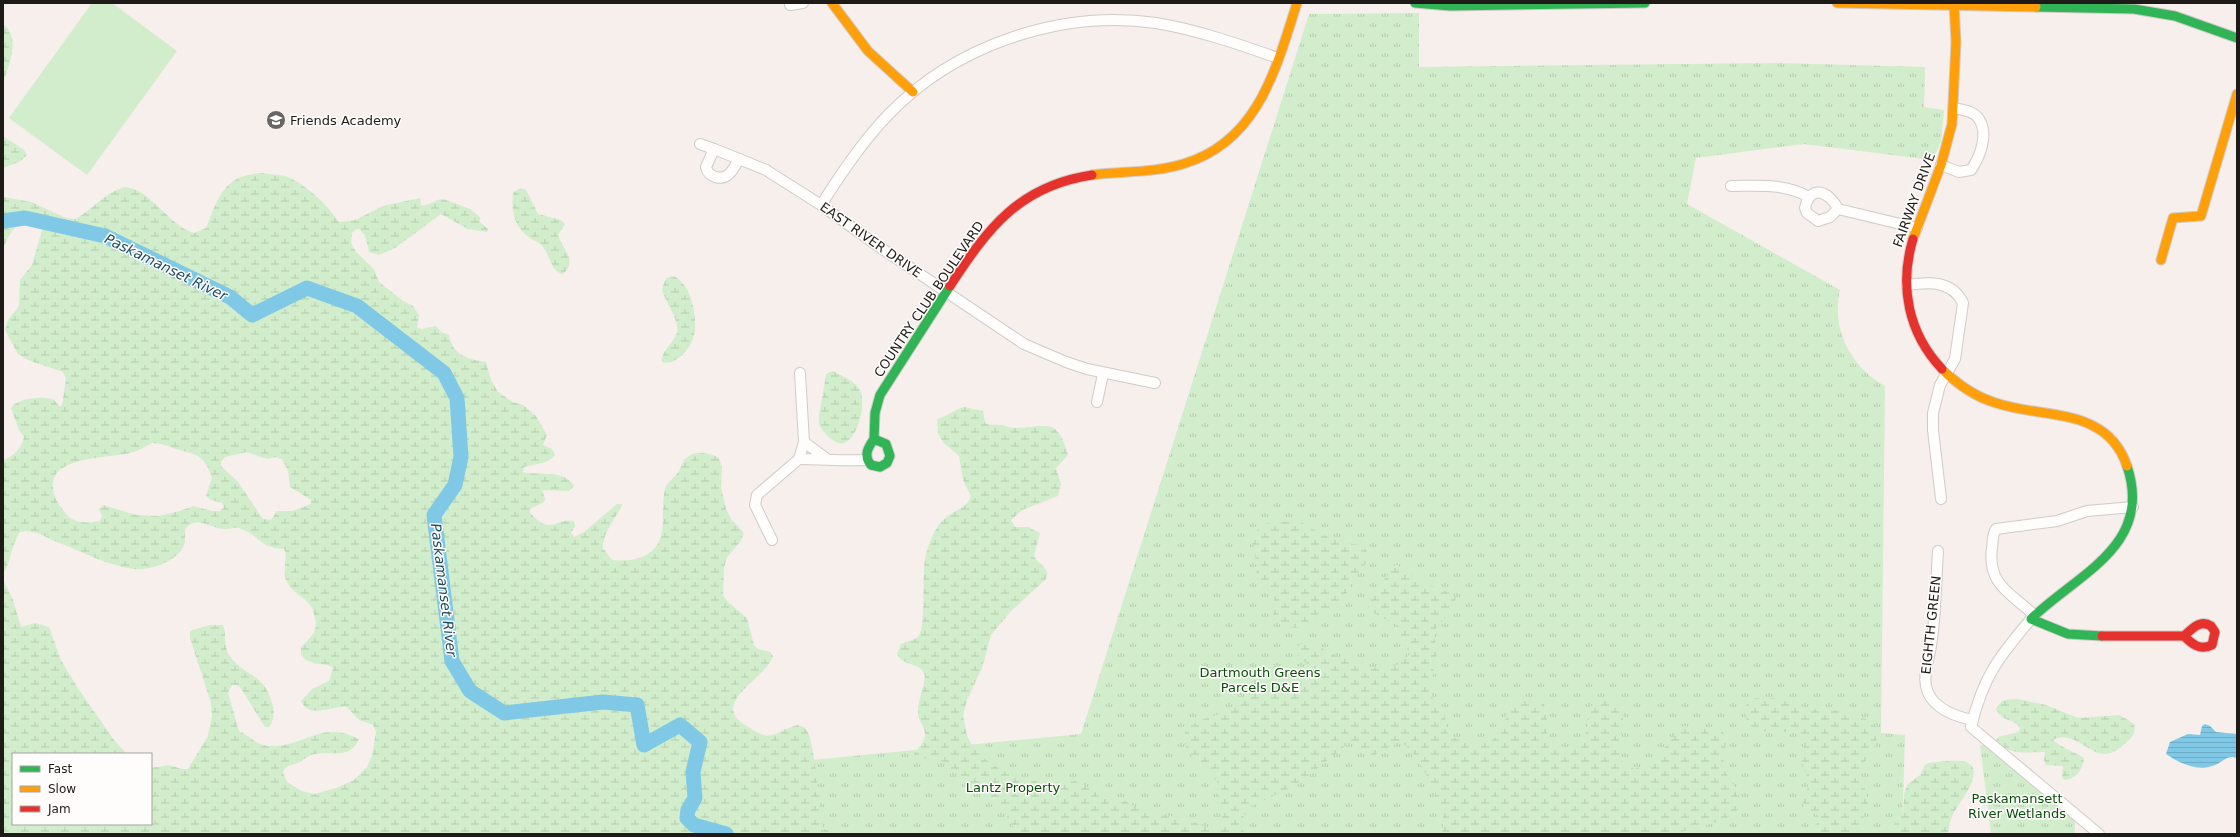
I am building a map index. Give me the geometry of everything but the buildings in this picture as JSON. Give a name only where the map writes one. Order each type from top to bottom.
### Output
[{"type":"street","points":[[790,4],[803,3]]},
{"type":"street","points":[[832,3],[848,28],[866,51],[914,92]]},
{"type":"street","name":"COUNTRY CLUB BOULEVARD","points":[[867,460],[866,450],[874,439],[875,413],[880,395],[947,291],[995,225],[1012,209],[1034,193],[1054,184],[1084,175],[1154,170],[1183,165],[1203,158],[1223,146],[1241,130],[1257,109],[1268,87],[1297,3]]},
{"type":"street","points":[[1415,3],[1457,6],[1645,3]]},
{"type":"street","points":[[1837,3],[2110,7],[2146,10],[2188,19],[2237,38]]},
{"type":"street","name":"FAIRWAY DRIVE","points":[[1954,5],[1956,26],[1954,108],[1950,136],[1941,165],[1917,228],[1908,258],[1907,285],[1910,313],[1925,347],[1946,372],[1972,393],[1999,404],[2067,416],[2084,421],[2100,430],[2115,444],[2126,464],[2131,482],[2133,507],[2128,527],[2114,548],[2075,583],[2033,617]]},
{"type":"street","points":[[821,205],[870,136],[888,115],[914,92],[955,63],[995,44],[1034,32],[1093,21],[1121,20],[1169,26],[1210,36],[1278,58]]},
{"type":"street","points":[[2161,260],[2173,218],[2201,216],[2237,94]]},
{"type":"street","points":[[1941,165],[1959,172],[1971,170],[1980,157],[1982,130],[1979,119],[1971,112],[1954,108]]},
{"type":"street","name":"EAST RIVER DRIVE","points":[[700,144],[766,170],[821,205],[1024,344],[1066,362],[1103,374],[1155,383]]},
{"type":"street","points":[[714,149],[706,167],[707,171],[714,176],[722,178],[729,174],[739,159]]},
{"type":"street","points":[[1731,186],[1783,187],[1799,191],[1809,197]]},
{"type":"street","points":[[1838,210],[1824,221],[1812,219],[1805,208],[1809,197],[1815,193],[1829,195],[1838,210],[1917,228]]},
{"type":"street","points":[[1907,285],[1928,283],[1943,284],[1955,292],[1963,303],[1955,359],[1946,372],[1936,396],[1933,414],[1933,430],[1942,500]]},
{"type":"street","points":[[772,540],[756,505],[757,495],[799,459],[804,442],[800,373]]},
{"type":"street","points":[[1097,402],[1103,374]]},
{"type":"street","points":[[799,459],[827,459],[843,461],[867,460],[872,465],[879,467],[886,464],[890,458],[886,444],[874,439]]},
{"type":"street","points":[[804,442],[827,459]]},
{"type":"street","points":[[2133,507],[2086,511],[2057,522],[1996,529],[1993,533],[1991,559],[1994,576],[1999,584],[2033,617],[2068,634],[2119,637],[2184,636]]},
{"type":"street","name":"EIGHTH GREEN","points":[[1938,551],[1931,645],[1925,673],[1926,686],[1931,698],[1940,708],[1972,724]]},
{"type":"street","points":[[2033,617],[2010,644],[1989,675],[1981,692],[1972,724],[2098,834]]},
{"type":"green space","points":[[92,3],[112,3],[177,51],[87,175],[9,118]]},
{"type":"green space","points":[[1419,13],[1419,67],[1776,63],[1925,67],[1924,107],[1944,110],[1941,141],[1933,160],[1804,144],[1696,158],[1687,204],[1840,290],[1838,319],[1846,345],[1862,368],[1885,386],[1881,733],[1905,735],[1902,834],[743,834],[698,771],[1081,734],[1309,14]]},
{"type":"green space","points":[[3,24],[9,30],[13,44],[10,61],[3,84]]},
{"type":"green space","points":[[3,136],[24,150],[27,155],[19,162],[3,168]]},
{"type":"green space","points":[[262,173],[290,178],[304,186],[317,197],[339,222],[355,220],[383,206],[420,198],[421,205],[427,205],[443,199],[470,209],[480,217],[480,222],[488,229],[487,232],[468,229],[441,214],[395,248],[379,255],[369,252],[365,235],[359,229],[352,233],[351,243],[356,252],[374,269],[379,282],[403,301],[413,306],[419,315],[417,328],[422,329],[436,326],[441,332],[449,335],[454,348],[462,355],[467,358],[486,362],[491,380],[498,392],[513,402],[523,405],[536,416],[547,435],[543,445],[552,449],[555,455],[545,462],[524,467],[523,472],[558,475],[570,481],[574,486],[569,491],[542,490],[545,499],[544,502],[530,509],[530,513],[543,524],[549,525],[568,520],[574,521],[575,526],[571,533],[574,537],[584,532],[617,504],[622,504],[609,528],[603,548],[612,560],[620,561],[642,557],[651,552],[661,537],[666,487],[678,472],[686,458],[695,453],[705,453],[719,458],[722,468],[721,487],[726,509],[732,520],[744,533],[740,542],[727,557],[724,568],[723,595],[728,602],[747,618],[754,645],[758,649],[770,652],[773,656],[768,665],[736,699],[733,708],[736,716],[745,725],[768,736],[798,725],[806,729],[812,746],[821,823],[824,829],[837,834],[3,834],[3,579],[13,600],[21,627],[35,623],[49,627],[61,660],[77,687],[114,740],[126,753],[12,753],[12,825],[152,825],[152,768],[169,765],[182,769],[188,769],[208,736],[212,716],[211,703],[190,638],[190,631],[210,625],[223,625],[226,648],[229,655],[241,667],[259,680],[268,693],[273,706],[274,716],[272,722],[269,727],[265,727],[240,687],[232,685],[228,693],[239,731],[258,743],[267,746],[284,745],[314,735],[334,732],[346,734],[359,739],[355,746],[345,752],[321,753],[308,756],[298,763],[287,767],[283,772],[287,782],[302,791],[315,794],[336,788],[354,780],[367,767],[372,756],[376,732],[373,725],[359,720],[347,707],[316,711],[305,707],[301,701],[312,689],[329,681],[333,668],[326,665],[309,662],[301,655],[301,647],[315,631],[316,623],[311,606],[289,586],[285,578],[286,557],[284,549],[264,544],[248,532],[239,528],[223,529],[203,523],[195,523],[186,528],[184,545],[176,556],[155,567],[134,569],[106,562],[31,531],[26,531],[20,532],[3,574],[3,460],[16,452],[24,437],[19,430],[11,408],[18,402],[37,398],[54,400],[60,407],[62,405],[66,379],[63,372],[28,360],[18,354],[5,330],[8,320],[19,306],[20,280],[32,265],[43,227],[39,218],[35,217],[23,221],[10,234],[3,251],[3,197],[31,202],[66,218],[76,219],[113,192],[119,189],[128,188],[146,196],[174,221],[194,233],[206,228],[224,190],[239,178]],"holes":[[[152,443],[161,444],[195,454],[203,460],[212,478],[206,496],[211,500],[222,503],[224,507],[220,511],[212,511],[193,506],[159,516],[136,515],[103,505],[99,509],[102,516],[100,521],[79,522],[68,516],[58,503],[53,487],[55,477],[61,469],[83,460],[121,455],[141,449]],[[247,452],[267,459],[276,457],[282,459],[288,471],[290,487],[311,500],[311,504],[292,511],[277,511],[271,520],[263,519],[238,482],[221,466],[221,462],[225,457]]]},
{"type":"green space","points":[[520,188],[526,190],[538,214],[561,220],[565,224],[558,235],[568,255],[569,265],[562,274],[555,270],[542,245],[525,234],[517,224],[513,212],[513,193]]},
{"type":"green space","points":[[673,276],[684,284],[691,298],[695,320],[695,331],[689,347],[684,353],[674,361],[665,363],[662,362],[663,355],[677,333],[677,328],[676,322],[662,289],[666,278]]},
{"type":"green space","points":[[833,371],[855,384],[860,390],[862,397],[862,407],[857,428],[852,437],[846,442],[839,443],[830,438],[819,423],[826,374]]},
{"type":"green space","name":"Lantz Property","points":[[964,407],[983,411],[985,423],[989,424],[1001,425],[1010,428],[1049,426],[1055,429],[1059,434],[1064,442],[1068,455],[1056,468],[1061,484],[1058,496],[1022,510],[1011,520],[1015,527],[1028,527],[1040,533],[1034,556],[1047,571],[1047,575],[1046,579],[1011,611],[991,635],[982,668],[967,700],[963,715],[967,736],[974,749],[986,760],[1003,771],[1048,785],[1063,781],[1075,781],[1101,793],[1127,802],[1142,811],[1187,819],[1217,832],[1224,829],[1225,824],[1216,804],[1219,785],[1212,775],[1190,754],[1184,738],[1186,731],[1200,720],[1236,706],[1247,695],[1251,682],[1254,679],[1287,687],[1312,683],[1316,678],[1316,673],[1297,654],[1297,647],[1301,644],[1314,644],[1338,657],[1380,669],[1400,664],[1410,654],[1406,646],[1396,636],[1400,627],[1372,612],[1366,604],[1396,564],[1426,584],[1451,593],[1456,597],[1452,610],[1436,628],[1434,635],[1437,652],[1430,690],[1433,699],[1444,712],[1448,734],[1468,742],[1490,741],[1495,738],[1503,728],[1513,704],[1519,700],[1528,698],[1543,704],[1547,719],[1547,735],[1549,744],[1556,750],[1563,751],[1580,744],[1584,739],[1590,707],[1600,701],[1614,702],[1620,708],[1623,715],[1620,746],[1622,762],[1635,769],[1653,761],[1683,726],[1723,732],[1726,740],[1723,767],[1739,796],[1739,807],[1734,813],[1725,819],[1676,834],[1442,834],[1443,815],[1436,795],[1425,772],[1412,752],[1405,745],[1399,742],[1371,757],[1357,745],[1350,742],[1298,784],[1250,807],[1242,819],[1241,826],[1245,834],[1017,834],[1001,806],[969,786],[944,762],[926,758],[912,760],[925,736],[918,712],[925,676],[920,668],[903,661],[897,654],[901,644],[918,637],[921,631],[926,554],[933,535],[941,522],[963,507],[969,501],[971,496],[963,480],[959,456],[943,442],[938,433],[937,419]]},
{"type":"green space","points":[[1276,520],[1285,522],[1299,521],[1340,542],[1359,545],[1366,550],[1368,554],[1366,563],[1352,582],[1343,600],[1335,607],[1319,613],[1305,627],[1290,628],[1277,623],[1273,614],[1275,593],[1258,580],[1254,549],[1255,537],[1261,527]]},
{"type":"green space","points":[[1765,697],[1778,699],[1808,710],[1826,708],[1864,718],[1872,724],[1876,730],[1877,742],[1860,770],[1868,802],[1859,834],[1813,834],[1819,817],[1814,812],[1803,806],[1808,784],[1801,754],[1807,743],[1806,736],[1800,733],[1773,732],[1755,729],[1749,723],[1745,715],[1746,706],[1750,700]]},
{"type":"green space","points":[[2017,699],[2046,705],[2078,718],[2120,715],[2134,724],[2134,732],[2129,740],[2112,753],[2108,754],[2099,753],[2067,738],[2060,737],[2053,740],[2084,758],[2078,773],[2072,778],[2064,780],[2062,777],[2063,766],[2046,765],[2044,760],[2045,752],[2013,751],[2002,746],[1996,741],[1998,737],[2018,732],[2020,729],[2015,723],[2005,719],[1996,709],[2002,701]]},
{"type":"green space","name":"Paskamansett River Wetlands","points":[[1980,745],[1987,745],[2075,818],[2075,834],[1991,834]]},
{"type":"green space","points":[[1947,761],[1966,762],[1973,767],[1974,774],[1969,789],[1952,816],[1948,834],[1890,834],[1890,830],[1903,814],[1904,794],[1907,785],[1920,775],[1925,765],[1928,763]]},
{"type":"water","points":[[2205,724],[2210,726],[2216,732],[2237,734],[2237,758],[2230,757],[2215,765],[2200,768],[2182,763],[2166,754],[2170,742],[2188,734],[2200,735],[2202,726]]},
{"type":"waterway","name":"Paskamanset River","points":[[3,221],[25,218],[105,236],[230,297],[252,315],[307,288],[357,306],[444,373],[457,398],[461,457],[455,485],[434,515],[452,661],[470,691],[504,713],[603,702],[637,705],[644,745],[680,725],[700,742],[693,772],[695,798],[688,810],[687,818],[694,825],[726,834]]},
{"type":"traffic: fast","points":[[1415,3],[1450,6],[1645,3]]},
{"type":"traffic: fast","points":[[2036,7],[2134,9],[2175,16],[2237,38]]},
{"type":"traffic: fast","points":[[874,439],[868,449],[867,458],[871,465],[880,467],[887,463],[890,456],[886,444],[874,439],[875,413],[880,395],[950,286]]},
{"type":"traffic: fast","points":[[2102,636],[2068,634],[2031,619],[2089,572],[2106,556],[2121,538],[2130,517],[2133,494],[2127,466]]},
{"type":"traffic: slow","points":[[832,3],[868,51],[913,92]]},
{"type":"traffic: slow","points":[[1092,175],[1172,167],[1209,153],[1230,139],[1246,121],[1260,100],[1281,53],[1297,3]]},
{"type":"traffic: slow","points":[[1837,3],[2036,7]]},
{"type":"traffic: slow","points":[[1913,239],[1941,165],[1952,124],[1956,42],[1954,5]]},
{"type":"traffic: slow","points":[[2161,260],[2173,218],[2201,216],[2237,94]]},
{"type":"traffic: slow","points":[[1942,369],[1967,389],[1996,403],[2014,408],[2072,418],[2089,424],[2105,433],[2118,447],[2127,466]]},
{"type":"traffic: jam","points":[[950,286],[992,228],[1008,213],[1025,200],[1044,189],[1066,181],[1092,175]]},
{"type":"traffic: jam","points":[[1913,239],[1907,274],[1907,291],[1910,308],[1914,324],[1921,340],[1930,355],[1942,369]]},
{"type":"traffic: jam","points":[[2102,636],[2184,636],[2200,624],[2207,624],[2211,626],[2215,632],[2212,645],[2208,647],[2196,646],[2184,636]]},
{"type":"place","name":"Friends Academy","points":[[276,120]]},
{"type":"park label","name":"Dartmouth Greens Parcels D&E","points":[[1260,680]]}]
